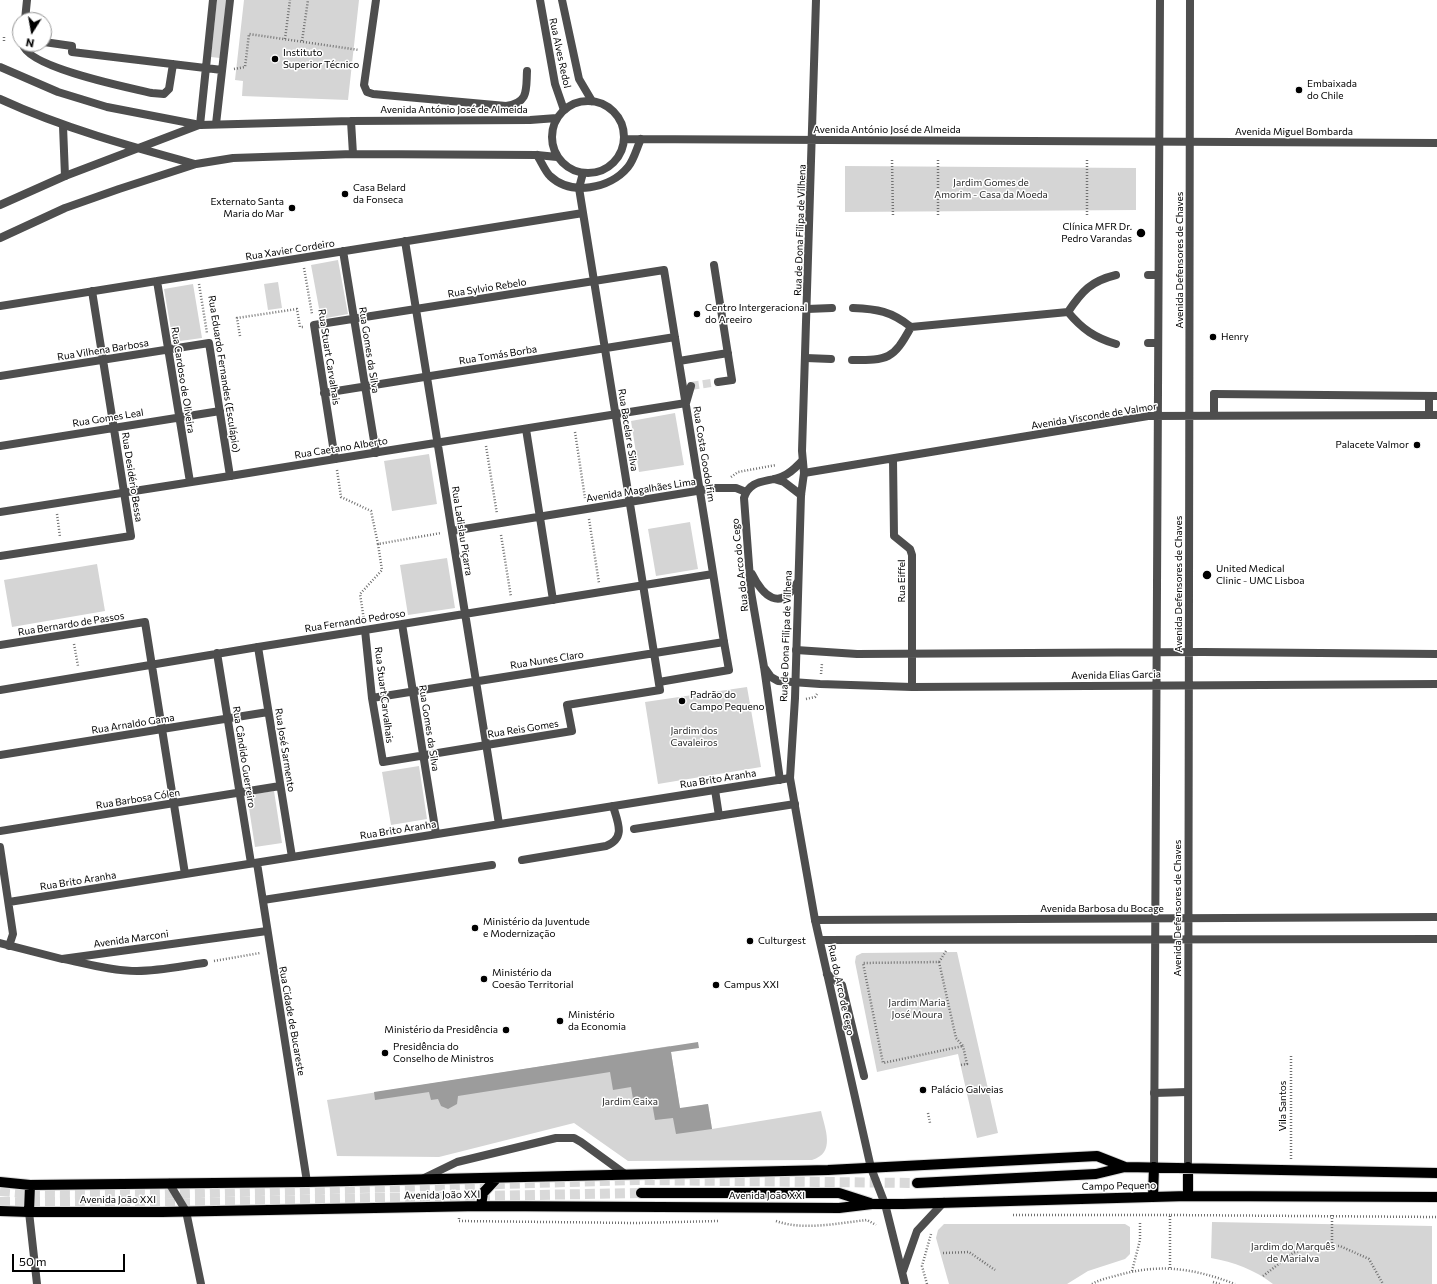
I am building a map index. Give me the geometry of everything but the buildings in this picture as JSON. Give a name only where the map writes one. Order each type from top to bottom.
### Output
[{"type":"main road","name":"Campo Pequeno","points":[[870,1168],[1097,1156],[1125,1167],[1188,1167],[1437,1173]]},
{"type":"main road","points":[[917,1183],[1096,1174],[1125,1167]]},
{"type":"main road","points":[[1153,1197],[1154,1167]]},
{"type":"main road","points":[[1188,1167],[1188,1196]]},
{"type":"main road","name":"Avenida João XXI","points":[[0,1182],[30,1185],[496,1179],[625,1174],[870,1168]]},
{"type":"main road","points":[[481,1206],[483,1193],[496,1179]]},
{"type":"main road","points":[[29,1212],[30,1185]]},
{"type":"main road","points":[[641,1193],[839,1193],[872,1204]]},
{"type":"main road","name":"Campo Pequeno","points":[[885,1204],[1188,1196],[1437,1197]]},
{"type":"main road","name":"Avenida João XXI","points":[[0,1211],[186,1211],[481,1206],[839,1208],[885,1204]]},
{"type":"street","points":[[26,12],[27,0]]},
{"type":"street","points":[[200,125],[213,0]]},
{"type":"street","points":[[216,124],[230,0]]},
{"type":"street","points":[[376,0],[364,85],[367,92],[373,94],[511,106],[522,100],[526,92],[527,71]]},
{"type":"street","name":"Rua Alves Redol","points":[[540,0],[555,84],[564,110]]},
{"type":"street","name":"Rua Alves Redol","points":[[562,0],[579,79],[592,101]]},
{"type":"street","name":"Rua de Dona Filipa de Vilhena","points":[[790,778],[795,683],[801,495],[804,474],[802,461],[816,0]]},
{"type":"street","points":[[1154,1167],[1158,416],[1158,275],[1155,141],[1160,0]]},
{"type":"street","name":"Avenida Defensores de Chaves","points":[[1188,1167],[1191,142],[1190,0]]},
{"type":"street","points":[[52,43],[72,46],[72,52],[222,70]]},
{"type":"street","points":[[26,52],[31,56],[68,72],[152,93],[164,94],[169,89],[173,64]]},
{"type":"street","points":[[0,67],[58,92],[107,107],[200,125]]},
{"type":"street","points":[[0,99],[63,126],[139,149],[196,164]]},
{"type":"street","points":[[582,101],[592,101],[607,107],[618,118],[622,127],[624,139],[618,156],[611,164],[603,170],[583,172],[568,167],[557,157],[551,137],[557,118],[564,110],[572,104],[582,101]]},
{"type":"street","name":"Avenida António José de Almeida","points":[[200,125],[351,121],[530,120],[557,118]]},
{"type":"street","points":[[351,121],[353,154]]},
{"type":"street","points":[[0,205],[65,176],[200,125]]},
{"type":"street","points":[[63,126],[65,176]]},
{"type":"street","name":"Avenida António José de Almeida","points":[[624,139],[1155,141]]},
{"type":"street","points":[[537,155],[549,176],[566,186],[579,188],[600,185],[613,180],[628,167],[641,139]]},
{"type":"street","name":"Avenida Miguel Bombarda","points":[[1155,141],[1437,143]]},
{"type":"street","points":[[0,238],[78,203],[196,164],[233,158],[353,154],[537,155],[557,157]]},
{"type":"street","name":"Rua Bacelar e Silva","points":[[583,172],[579,188],[659,686]]},
{"type":"street","name":"Rua Xavier Cordeiro","points":[[0,306],[583,213]]},
{"type":"street","name":"Rua Ladislau Piçarra","points":[[405,241],[499,824]]},
{"type":"street","name":"Rua Gomes da Silva","points":[[343,251],[376,453]]},
{"type":"street","points":[[714,265],[732,380],[718,382]]},
{"type":"street","name":"Rua Sylvio Rebelo","points":[[314,325],[664,270]]},
{"type":"street","name":"Rua Costa Goodolfim","points":[[659,686],[729,670],[664,270]]},
{"type":"street","points":[[853,308],[877,309],[900,319],[911,327],[1068,312],[1077,299],[1098,280],[1116,275]]},
{"type":"street","points":[[1148,275],[1158,275]]},
{"type":"street","name":"Rua Cardoso de Oliveira","points":[[157,281],[190,482]]},
{"type":"street","name":"Rua Desidério Bessa","points":[[0,556],[131,536],[92,291]]},
{"type":"street","points":[[807,309],[832,308]]},
{"type":"street","points":[[1068,312],[1092,335],[1116,344]]},
{"type":"street","name":"Rua Stuart Carvalhais","points":[[314,325],[335,459]]},
{"type":"street","points":[[852,360],[878,360],[894,354],[911,327]]},
{"type":"street","name":"Rua Tomás Borba","points":[[324,393],[675,337]]},
{"type":"street","name":"Rua Vilhena Barbosa","points":[[0,376],[209,343]]},
{"type":"street","name":"Rua Eduardo Fernandes (Esculápio)","points":[[209,343],[230,476]]},
{"type":"street","points":[[1148,343],[1158,343]]},
{"type":"street","points":[[679,361],[728,353]]},
{"type":"street","points":[[806,358],[831,359]]},
{"type":"street","points":[[686,404],[691,386]]},
{"type":"street","points":[[1214,415],[1214,394],[1433,396],[1433,415]]},
{"type":"street","name":"Rua Caetano Alberto","points":[[0,512],[686,404]]},
{"type":"street","name":"Rua Gomes Leal","points":[[0,446],[220,411]]},
{"type":"street","name":"Avenida Visconde de Valmor","points":[[804,474],[1134,418],[1190,415],[1433,415]]},
{"type":"street","points":[[526,429],[553,600]]},
{"type":"street","name":"Rua Eiffel","points":[[893,458],[894,536],[910,549],[912,555],[912,687]]},
{"type":"street","points":[[746,492],[752,485],[789,473],[802,461]]},
{"type":"street","points":[[773,479],[784,482],[801,495]]},
{"type":"street","name":"Avenida Magalhães Lima","points":[[452,530],[700,490],[727,487],[746,492]]},
{"type":"street","name":"Rua do Arco do Cego","points":[[746,492],[744,503],[751,571],[751,592],[764,667],[780,780]]},
{"type":"street","points":[[751,571],[759,588],[767,596],[778,599],[788,595],[797,583]]},
{"type":"street","name":"Rua Fernando Pedroso","points":[[0,690],[79,675],[714,574]]},
{"type":"street","name":"Rua Bernardo de Passos","points":[[0,645],[145,622],[152,664]]},
{"type":"street","name":"Rua Gomes da Silva","points":[[402,624],[436,834]]},
{"type":"street","name":"Rua Stuart Carvalhais","points":[[365,630],[372,698],[383,762]]},
{"type":"street","name":"Rua Nunes Claro","points":[[372,698],[724,642]]},
{"type":"street","name":"Rua José Sarmento","points":[[258,647],[292,857]]},
{"type":"street","points":[[796,650],[857,654],[1189,652],[1437,654]]},
{"type":"street","name":"Rua Cândido Guerreiro","points":[[217,653],[240,792],[254,863]]},
{"type":"street","points":[[152,664],[185,874]]},
{"type":"street","name":"Avenida Elias Garcia","points":[[764,667],[771,677],[778,681],[795,683],[912,687],[1157,684],[1437,684]]},
{"type":"street","name":"Rua Reis Gomes","points":[[383,762],[572,732],[567,705],[659,686]]},
{"type":"street","name":"Rua Arnaldo Gama","points":[[0,755],[268,712]]},
{"type":"street","name":"Rua Brito Aranha","points":[[9,902],[790,778]]},
{"type":"street","name":"Rua do Arco de Cego","points":[[790,778],[815,920],[870,1168],[885,1204]]},
{"type":"street","name":"Rua Barbosa Cólen","points":[[0,831],[280,786]]},
{"type":"street","points":[[715,790],[719,816]]},
{"type":"street","points":[[634,829],[795,804]]},
{"type":"street","points":[[522,860],[606,846],[614,843],[619,836],[619,828],[614,806]]},
{"type":"street","points":[[0,846],[13,934],[9,946]]},
{"type":"street","name":"Rua Cidade de Bucareste","points":[[254,863],[263,900],[307,1182]]},
{"type":"street","points":[[263,900],[492,865]]},
{"type":"street","name":"Avenida Barbosa du Bocage","points":[[815,920],[1437,917]]},
{"type":"street","name":"Avenida Marconi","points":[[0,943],[62,959],[267,931]]},
{"type":"street","points":[[820,940],[1437,939]]},
{"type":"street","points":[[62,959],[114,969],[136,971],[204,963]]},
{"type":"street","points":[[828,974],[842,984],[864,1076]]},
{"type":"street","points":[[1154,1093],[1188,1092]]},
{"type":"street","points":[[419,1180],[457,1162],[556,1138],[567,1137],[581,1142],[625,1174]]},
{"type":"street","points":[[169,1183],[186,1211],[201,1284]]},
{"type":"street","points":[[903,1271],[917,1230],[944,1202]]},
{"type":"street","points":[[885,1204],[903,1271],[905,1284]]},
{"type":"street","points":[[29,1212],[37,1284]]},
{"type":"path","points":[[285,39],[290,0]]},
{"type":"path","points":[[302,41],[308,0]]},
{"type":"path","points":[[222,70],[245,67],[249,34],[369,51]]},
{"type":"path","points":[[4,36],[4,41]]},
{"type":"path","points":[[892,160],[892,217]]},
{"type":"path","points":[[938,160],[938,217]]},
{"type":"path","points":[[1087,160],[1087,217]]},
{"type":"path","name":"Rua Stuart Carvalhais","points":[[303,258],[314,325]]},
{"type":"path","name":"Rua Eduardo Fernandes (Esculápio)","points":[[198,275],[209,343]]},
{"type":"path","points":[[240,336],[237,318],[297,308],[300,328],[314,325]]},
{"type":"path","points":[[573,421],[601,592]]},
{"type":"path","points":[[485,435],[512,607]]},
{"type":"path","points":[[335,459],[341,497],[371,511],[378,544],[382,570],[360,594],[365,630]]},
{"type":"path","points":[[55,504],[62,547]]},
{"type":"path","points":[[378,544],[452,530]]},
{"type":"path","points":[[72,633],[79,675]]},
{"type":"path","points":[[204,963],[270,951]]},
{"type":"path","points":[[961,1066],[967,1064],[963,1046],[956,1038],[939,962],[863,963],[883,1064],[963,1046]]},
{"type":"path","name":"Vila Santos","points":[[1290,1156],[1291,1055]]},
{"type":"path","points":[[928,1113],[930,1123]]},
{"type":"path","points":[[1012,1215],[1437,1217]]},
{"type":"path","points":[[1170,1215],[1170,1268]]},
{"type":"path","points":[[1332,1216],[1332,1246]]},
{"type":"path","points":[[774,1220],[786,1224],[802,1226],[867,1220],[876,1225]]},
{"type":"path","points":[[459,1221],[636,1223],[720,1221]]},
{"type":"path","points":[[1132,1271],[1140,1240],[1140,1221]]},
{"type":"path","points":[[927,1284],[922,1266],[930,1235],[933,1230]]},
{"type":"path","points":[[1263,1276],[1293,1253],[1313,1246],[1340,1246],[1369,1259],[1383,1284]]},
{"type":"path","points":[[943,1252],[969,1252],[995,1270]]},
{"type":"path","points":[[1092,1284],[1132,1271],[1170,1268],[1206,1273],[1235,1284]]},
{"type":"path","points":[[1213,1282],[1220,1284]]},
{"type":"green space","points":[[217,0],[226,0],[220,58],[211,57]]},
{"type":"green space","points":[[244,0],[359,0],[348,100],[242,96],[243,81],[235,80]]},
{"type":"green space","name":"Jardim Gomes de Amorim - Casa da Moeda","points":[[845,166],[1136,168],[1136,210],[845,212]]},
{"type":"green space","points":[[338,260],[348,314],[321,319],[311,265]]},
{"type":"green space","points":[[278,282],[282,308],[268,310],[264,284]]},
{"type":"green space","points":[[193,284],[202,338],[173,342],[164,289]]},
{"type":"green space","points":[[675,413],[684,465],[639,472],[631,421]]},
{"type":"green space","points":[[429,454],[437,504],[392,511],[384,461]]},
{"type":"green space","points":[[690,522],[698,569],[656,576],[648,529]]},
{"type":"green space","points":[[447,558],[455,608],[408,615],[400,565]]},
{"type":"green space","points":[[97,564],[105,611],[12,627],[4,580]]},
{"type":"green space","name":"Jardim dos Cavaleiros","points":[[747,687],[761,767],[658,784],[645,702]]},
{"type":"green space","points":[[419,766],[427,819],[391,825],[382,772]]},
{"type":"green space","points":[[274,791],[282,843],[255,847],[247,795]]},
{"type":"green space","name":"Jardim Maria José Moura","points":[[957,952],[998,1133],[977,1138],[958,1054],[877,1072],[855,962],[856,956],[862,953]]},
{"type":"green space","name":"Jardim Caixa","points":[[670,1046],[680,1109],[708,1104],[712,1129],[821,1111],[827,1140],[824,1152],[819,1157],[812,1160],[628,1161],[574,1123],[439,1157],[337,1156],[327,1100]]},
{"type":"green space","name":"Jardim do Marquês de Marialva","points":[[1212,1222],[1432,1226],[1432,1284],[1273,1284],[1244,1267],[1211,1258]]},
{"type":"green space","points":[[944,1224],[1125,1224],[1130,1227],[1130,1254],[1125,1259],[1088,1271],[1067,1284],[949,1284],[936,1238],[938,1230]]},
{"type":"shaded area","points":[[698,1042],[699,1048],[671,1052],[680,1108],[708,1104],[712,1129],[676,1134],[673,1118],[655,1120],[652,1103],[634,1105],[631,1087],[613,1090],[610,1072],[458,1096],[457,1104],[448,1109],[441,1106],[438,1099],[431,1100],[429,1092],[375,1100],[374,1092]]},
{"type":"tunnel","points":[[691,386],[718,382]]},
{"type":"tunnel","points":[[0,1191],[24,1193],[158,1194],[636,1180],[917,1183]]},
{"type":"tunnel","points":[[0,1202],[158,1202],[641,1193]]},
{"type":"place","name":"Instituto Superior Técnico","points":[[275,59]]},
{"type":"place","name":"Embaixada do Chile","points":[[1299,90]]},
{"type":"place","name":"Casa Belard da Fonseca","points":[[345,194]]},
{"type":"place","name":"Externato Santa Maria do Mar","points":[[292,208]]},
{"type":"place","name":"Clínica MFR Dr. Pedro Varandas","points":[[1141,233]]},
{"type":"place","name":"Centro Intergeracional do Areeiro","points":[[697,314]]},
{"type":"place","name":"Henry","points":[[1213,337]]},
{"type":"place","name":"Palacete Valmor","points":[[1417,445]]},
{"type":"place","name":"United Medical Clinic - UMC Lisboa","points":[[1207,575]]},
{"type":"place","name":"Padrão do Campo Pequeno","points":[[682,701]]},
{"type":"place","name":"Ministério da Juventude e Modernização","points":[[475,928]]},
{"type":"place","name":"Culturgest","points":[[750,941]]},
{"type":"place","name":"Ministério da Coesão Territorial","points":[[484,979]]},
{"type":"place","name":"Campus XXI","points":[[716,985]]},
{"type":"place","name":"Ministério da Economia","points":[[560,1021]]},
{"type":"place","name":"Ministério da Presidência","points":[[506,1030]]},
{"type":"place","name":"Presidência do Conselho de Ministros","points":[[385,1053]]},
{"type":"place","name":"Palácio Galveias","points":[[923,1090]]}]
